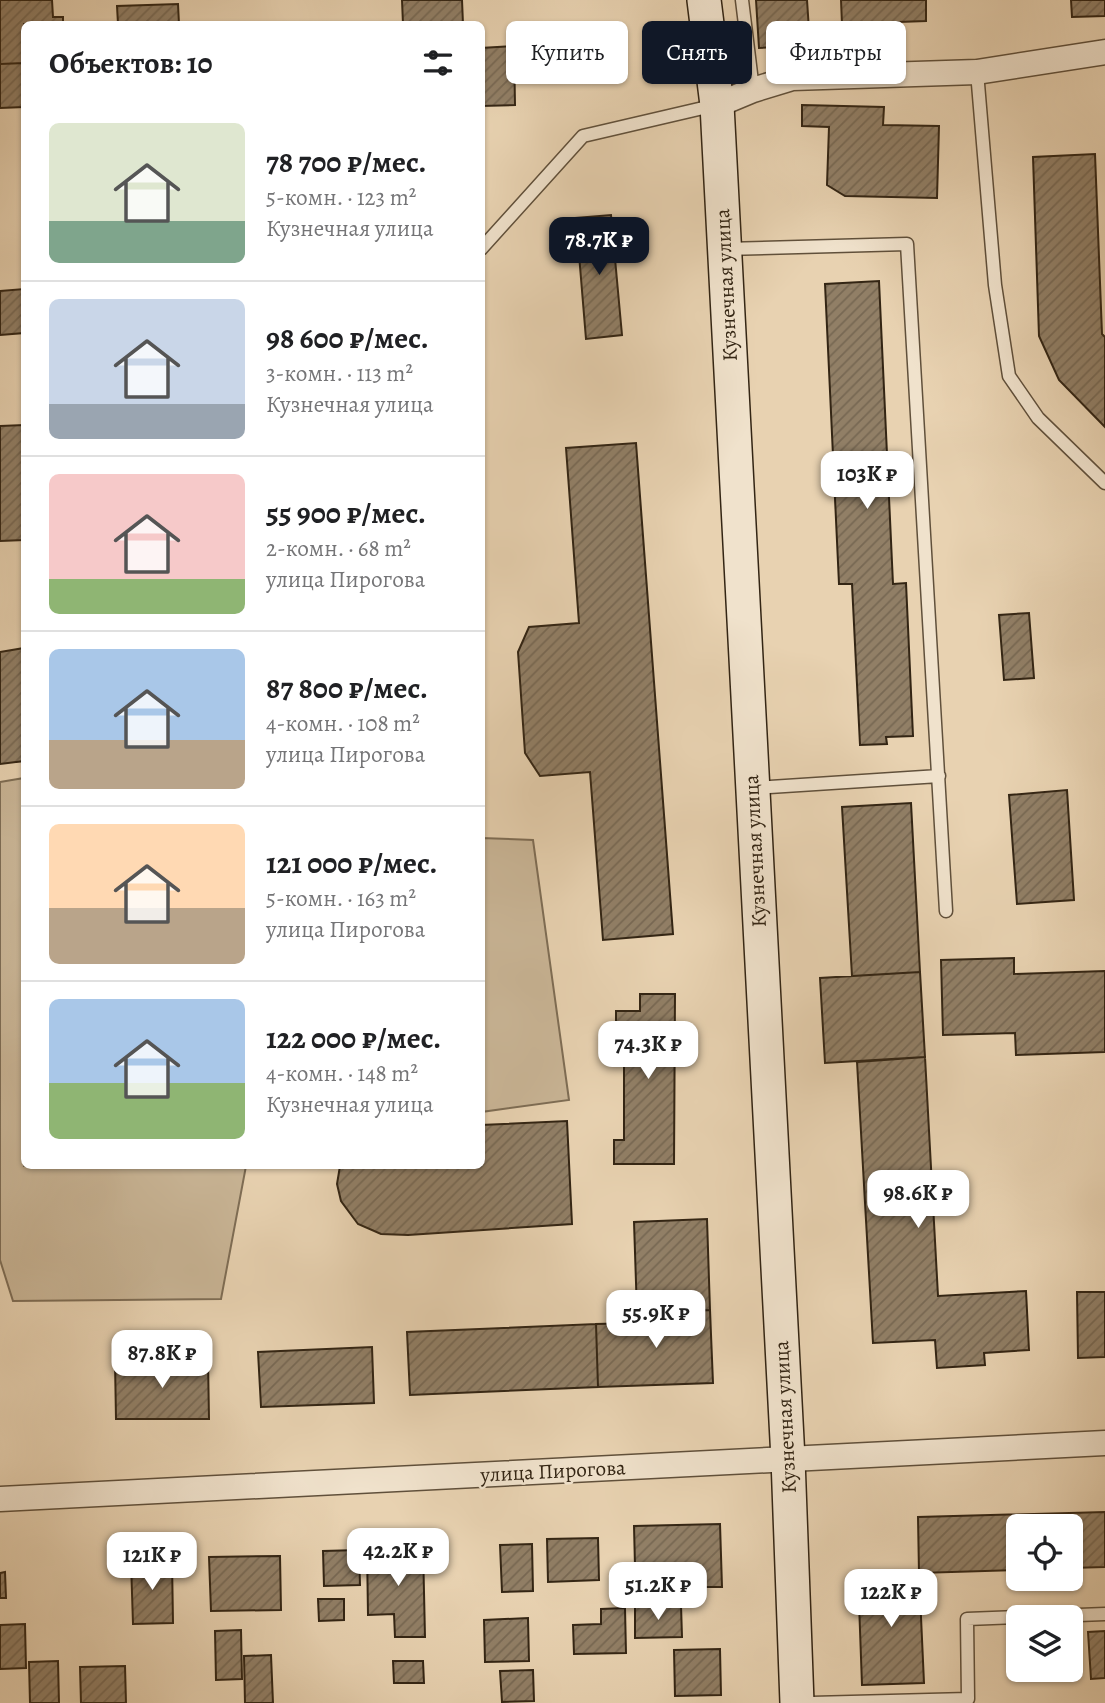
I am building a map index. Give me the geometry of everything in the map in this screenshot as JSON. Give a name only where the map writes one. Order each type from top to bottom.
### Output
[{"type":"street","name":"Кузнечная улица","points":[[704,0],[717,105],[788,1459],[797,1703]]},
{"type":"street","points":[[717,105],[792,78],[977,72],[1105,52]]},
{"type":"street","name":"улица Пирогова","points":[[0,1499],[1105,1443]]},
{"type":"lane","points":[[742,0],[753,90]]},
{"type":"lane","points":[[977,72],[995,285],[1009,376],[1038,418],[1105,483]]},
{"type":"lane","points":[[485,244],[583,136],[717,105]]},
{"type":"lane","points":[[724,249],[907,244],[946,911]]},
{"type":"lane","points":[[752,788],[939,776]]},
{"type":"lane","points":[[1083,1615],[1105,1614]]},
{"type":"lane","points":[[812,1703],[968,1699],[967,1619],[1006,1617]]},
{"type":"shaded area","points":[[21,778],[21,1169],[245,1169],[221,1299],[13,1301],[0,1260],[0,782]]},
{"type":"shaded area","points":[[485,838],[533,840],[569,1100],[485,1111]]},
{"type":"building","points":[[0,0],[52,0],[53,17],[63,17],[63,21],[21,21],[21,63],[0,64]]},
{"type":"building","points":[[402,0],[462,0],[463,21],[403,21]]},
{"type":"building","points":[[756,0],[807,0],[808,21],[766,21],[766,48],[759,48]]},
{"type":"building","points":[[841,0],[926,0],[926,21],[842,21]]},
{"type":"building","points":[[1071,0],[1105,0],[1105,16],[1072,17]]},
{"type":"building","points":[[178,4],[179,21],[118,21],[117,6]]},
{"type":"building","points":[[506,46],[506,84],[515,84],[515,105],[485,106],[485,48]]},
{"type":"building","points":[[21,63],[21,107],[0,108],[0,64]]},
{"type":"building","points":[[802,105],[884,107],[883,125],[939,126],[937,198],[845,196],[827,185],[829,127],[802,126]]},
{"type":"building","points":[[1095,154],[1102,334],[1105,337],[1105,427],[1059,380],[1039,336],[1033,157]]},
{"type":"building","points":[[611,215],[622,335],[586,339],[576,218]]},
{"type":"building","points":[[879,281],[893,584],[906,583],[913,736],[886,737],[887,744],[860,745],[852,584],[839,584],[825,284]]},
{"type":"building","points":[[21,289],[21,333],[0,335],[0,291]]},
{"type":"building","points":[[21,425],[21,540],[0,541],[0,426]]},
{"type":"building","points":[[636,443],[673,934],[603,940],[590,772],[540,776],[525,753],[518,652],[529,627],[579,623],[566,448]]},
{"type":"building","points":[[1029,613],[1034,678],[1004,680],[999,615]]},
{"type":"building","points":[[21,648],[21,761],[0,764],[0,652]]},
{"type":"building","points":[[1067,790],[1074,900],[1017,904],[1009,795]]},
{"type":"building","points":[[911,803],[920,972],[852,976],[842,807]]},
{"type":"building","points":[[1014,958],[1014,974],[1105,971],[1105,1052],[1016,1055],[1015,1033],[943,1035],[941,960]]},
{"type":"building","points":[[920,972],[925,1057],[825,1063],[820,978]]},
{"type":"building","points":[[640,994],[675,994],[674,1164],[614,1164],[614,1140],[624,1140],[624,1057],[616,1057],[616,1011],[640,1011]]},
{"type":"building","points":[[925,1057],[938,1296],[1026,1291],[1029,1350],[984,1353],[985,1365],[937,1368],[935,1340],[873,1343],[857,1062]]},
{"type":"building","points":[[567,1121],[572,1224],[408,1235],[381,1234],[358,1224],[341,1201],[337,1184],[340,1169],[485,1169],[485,1125]]},
{"type":"building","points":[[707,1219],[710,1310],[637,1313],[634,1222]]},
{"type":"building","points":[[1077,1292],[1105,1292],[1105,1357],[1078,1358]]},
{"type":"building","points":[[710,1310],[713,1383],[598,1387],[596,1324],[638,1323],[637,1313]]},
{"type":"building","points":[[596,1324],[598,1387],[410,1395],[407,1332]]},
{"type":"building","points":[[372,1347],[374,1403],[261,1407],[258,1352]]},
{"type":"building","points":[[208,1360],[209,1419],[116,1419],[115,1362]]},
{"type":"building","points":[[1105,1512],[1105,1567],[1083,1568],[1083,1514],[1030,1514]]},
{"type":"building","points":[[1006,1515],[1006,1570],[919,1573],[918,1517]]},
{"type":"building","points":[[720,1524],[722,1587],[696,1587],[696,1572],[674,1573],[674,1565],[635,1566],[634,1526]]},
{"type":"building","points":[[598,1538],[599,1580],[548,1582],[547,1539]]},
{"type":"building","points":[[532,1544],[533,1591],[502,1592],[500,1545]]},
{"type":"building","points":[[423,1547],[425,1637],[395,1637],[394,1614],[368,1615],[367,1549]]},
{"type":"building","points":[[359,1550],[360,1585],[324,1586],[323,1551]]},
{"type":"building","points":[[280,1556],[281,1610],[211,1611],[209,1557]]},
{"type":"building","points":[[172,1561],[173,1623],[133,1624],[131,1562]]},
{"type":"building","points":[[5,1572],[6,1598],[0,1598],[0,1573]]},
{"type":"building","points":[[919,1573],[924,1683],[862,1685],[858,1575]]},
{"type":"building","points":[[318,1599],[344,1599],[344,1620],[319,1621]]},
{"type":"building","points":[[681,1605],[682,1637],[635,1638],[635,1606]]},
{"type":"building","points":[[625,1608],[626,1653],[574,1654],[573,1625],[601,1624],[601,1609]]},
{"type":"building","points":[[528,1618],[529,1661],[485,1662],[484,1620]]},
{"type":"building","points":[[25,1624],[26,1668],[0,1669],[0,1625]]},
{"type":"building","points":[[241,1630],[242,1679],[216,1680],[215,1631]]},
{"type":"building","points":[[1105,1631],[1105,1678],[1091,1679],[1088,1632]]},
{"type":"building","points":[[720,1649],[721,1695],[675,1696],[674,1650]]},
{"type":"building","points":[[271,1655],[273,1703],[245,1703],[244,1656]]},
{"type":"building","points":[[58,1661],[59,1703],[30,1703],[29,1662]]},
{"type":"building","points":[[393,1661],[423,1661],[424,1683],[394,1683]]},
{"type":"building","points":[[125,1666],[126,1703],[81,1703],[80,1667]]},
{"type":"building","points":[[533,1670],[534,1701],[502,1702],[500,1671]]}]
